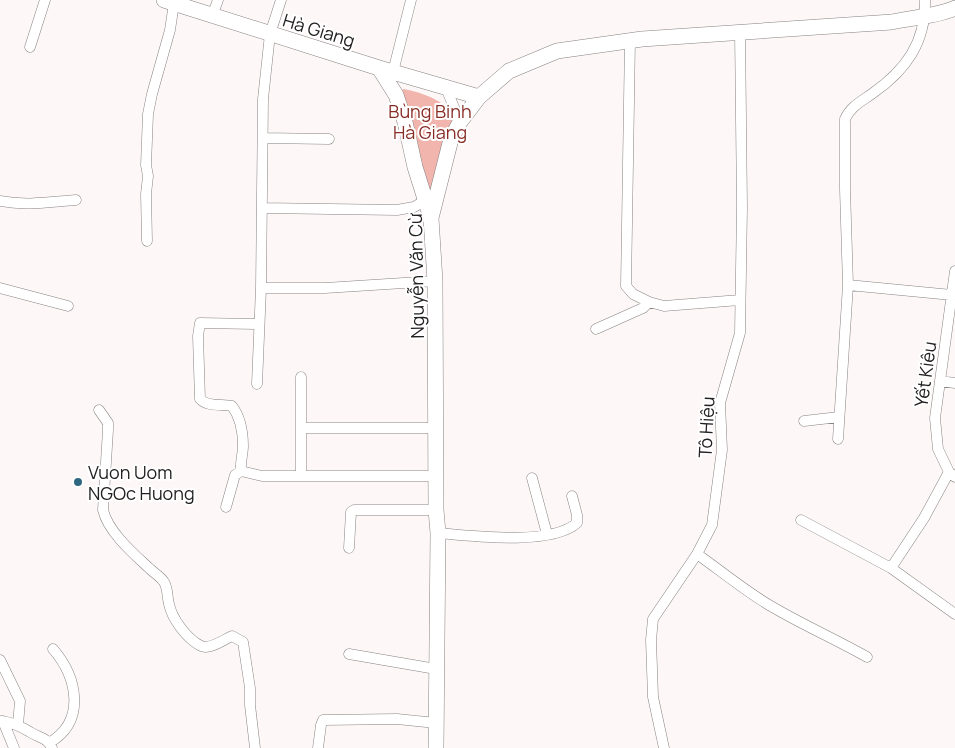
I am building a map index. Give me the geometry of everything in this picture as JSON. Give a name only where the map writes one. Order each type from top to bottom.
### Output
[{"type":"highway","name":"Hà Giang","points":[[169,2],[214,5],[270,34],[480,97]]},
{"type":"highway","name":"Nguyễn Văn Cừ","points":[[436,748],[438,533],[436,510],[435,281],[431,218],[451,139],[460,122],[480,97],[509,71],[558,51],[630,40],[892,22],[926,7],[951,12]]},
{"type":"highway","points":[[386,70],[405,122],[424,201],[431,218]]},
{"type":"street","points":[[30,47],[45,0]]},
{"type":"street","points":[[257,384],[261,288],[263,99],[270,34],[281,0]]},
{"type":"street","points":[[386,70],[411,0]]},
{"type":"street","points":[[147,241],[146,165],[148,114],[170,30],[169,2]]},
{"type":"street","points":[[838,439],[848,285],[845,189],[846,118],[849,111],[888,83],[901,69],[918,44],[926,7]]},
{"type":"street","name":"Tô Hiệu","points":[[664,748],[653,697],[651,640],[653,619],[697,554],[712,525],[722,450],[720,403],[740,332],[742,207],[740,32]]},
{"type":"street","points":[[630,40],[625,282],[633,294],[649,302],[664,306],[740,300]]},
{"type":"street","points":[[446,88],[460,122]]},
{"type":"street","points":[[263,138],[329,139]]},
{"type":"street","points":[[0,201],[26,204],[76,200]]},
{"type":"street","points":[[262,208],[397,210],[414,207],[424,201]]},
{"type":"street","name":"Yết Kiêu","points":[[952,474],[938,448],[935,418],[955,271]]},
{"type":"street","points":[[261,288],[335,287],[435,281]]},
{"type":"street","points":[[848,285],[952,295]]},
{"type":"street","points":[[0,288],[68,306]]},
{"type":"street","points":[[596,328],[643,308],[649,302]]},
{"type":"street","points":[[241,471],[243,446],[240,419],[232,406],[202,402],[200,399],[198,336],[200,323],[259,324]]},
{"type":"street","points":[[301,377],[301,476]]},
{"type":"street","points":[[940,381],[955,383]]},
{"type":"street","points":[[99,410],[108,423],[103,510],[105,518],[109,526],[133,553],[164,582],[173,617],[193,640],[202,647],[208,648],[232,636],[243,642],[256,748]]},
{"type":"street","points":[[804,421],[839,417]]},
{"type":"street","points":[[302,428],[436,428]]},
{"type":"street","points":[[226,507],[235,475],[241,471],[262,476],[436,476]]},
{"type":"street","points":[[891,568],[952,474]]},
{"type":"street","points":[[532,478],[548,534]]},
{"type":"street","points":[[438,533],[499,538],[548,534],[577,523],[578,515],[572,496]]},
{"type":"street","points":[[349,548],[350,515],[354,510],[436,510]]},
{"type":"street","points":[[801,520],[891,568],[955,614]]},
{"type":"street","points":[[697,554],[766,604],[867,657]]},
{"type":"street","points":[[2,721],[18,725],[37,736],[43,737],[50,746],[68,726],[74,710],[70,681],[60,658],[53,648]]},
{"type":"street","points":[[349,654],[436,669]]},
{"type":"street","points":[[0,660],[20,701],[18,725]]},
{"type":"street","points":[[318,748],[320,725],[323,720],[397,719],[436,723]]},
{"type":"street","points":[[2,721],[14,748]]},
{"type":"green space","name":"Bùng Binh Hà Giang","points":[[402,90],[426,95],[442,103],[452,114],[454,121],[428,194]]},
{"type":"place","name":"Vuon Uom NGOc Huong","points":[[78,482]]}]
